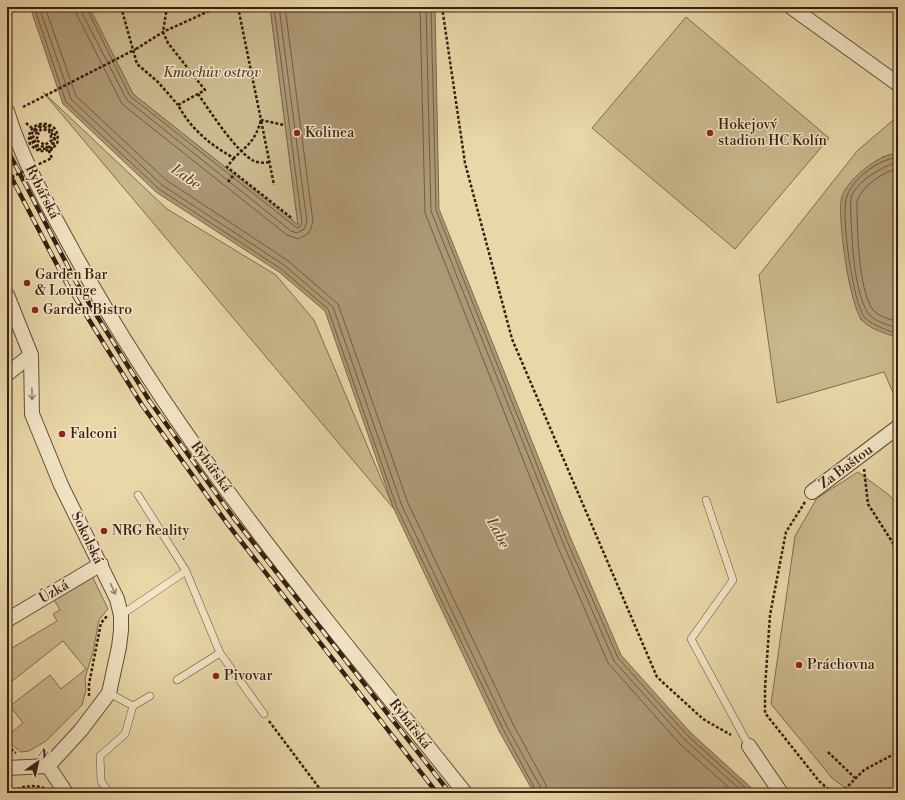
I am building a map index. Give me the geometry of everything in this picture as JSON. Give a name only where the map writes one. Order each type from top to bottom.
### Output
[{"type":"street","points":[[792,7],[898,84]]},
{"type":"street","name":"Rybářská","points":[[7,111],[20,149],[94,289],[195,446],[270,547],[465,793]]},
{"type":"street","name":"Sokolská","points":[[7,294],[31,355],[32,414],[61,485],[117,599],[116,615],[119,647],[109,694],[81,730],[48,766]]},
{"type":"street","points":[[7,374],[31,355]]},
{"type":"street","name":"Za Baštou","points":[[812,492],[863,455],[898,427]]},
{"type":"street","name":"Úzká","points":[[7,620],[101,564]]},
{"type":"street","points":[[749,746],[782,793]]},
{"type":"street","points":[[7,768],[48,766],[65,792]]},
{"type":"lane","points":[[138,495],[186,571],[220,652],[264,714]]},
{"type":"lane","points":[[706,500],[733,580],[691,639],[749,746]]},
{"type":"lane","points":[[116,615],[186,571]]},
{"type":"lane","points":[[177,680],[220,652]]},
{"type":"lane","points":[[109,694],[133,706]]},
{"type":"lane","points":[[109,793],[101,781],[100,756],[125,734],[133,706],[150,696]]},
{"type":"path","points":[[121,7],[137,64],[158,82],[178,105],[186,119],[201,135],[234,158]]},
{"type":"path","points":[[167,7],[163,32],[168,43],[205,90],[178,105]]},
{"type":"path","points":[[23,107],[136,49],[163,32],[218,7]]},
{"type":"path","points":[[238,7],[274,185]]},
{"type":"path","points":[[442,7],[465,163],[512,339],[657,677],[703,719],[749,746]]},
{"type":"path","points":[[198,94],[226,133],[242,151],[254,161],[270,162]]},
{"type":"path","points":[[261,120],[284,125]]},
{"type":"path","points":[[261,120],[256,135],[227,167],[293,219]]},
{"type":"path","points":[[7,179],[52,158],[49,152],[47,147],[42,147],[36,144],[33,138],[34,135],[42,129],[49,131],[52,140],[45,145],[36,140],[39,134],[35,131],[41,127],[48,128],[54,137],[50,146],[46,149],[38,149],[31,140],[33,131],[36,127],[49,126],[56,136],[52,148],[42,152],[37,151],[30,144],[29,135],[31,130],[36,126],[46,123],[57,132],[57,144],[49,152]]},
{"type":"path","points":[[228,182],[234,173]]},
{"type":"path","points":[[863,455],[868,504],[898,551]]},
{"type":"path","points":[[812,492],[786,532],[770,615],[764,688],[766,713],[819,781],[833,793]]},
{"type":"path","points":[[87,702],[89,698],[89,684],[101,623],[116,615]]},
{"type":"path","points":[[264,714],[323,793]]},
{"type":"path","points":[[828,752],[855,778]]},
{"type":"path","points":[[841,793],[864,770],[898,752]]},
{"type":"path","points":[[8,793],[22,787],[39,786],[46,789],[50,793]]},
{"type":"green space","name":"Kmochův ostrov","points":[[89,7],[270,7],[298,225],[133,94]]},
{"type":"green space","name":"Hokejový stadion HC Kolín","points":[[686,17],[829,138],[735,249],[592,128]]},
{"type":"green space","points":[[43,92],[167,209],[276,275],[314,320],[394,509]]},
{"type":"green space","points":[[898,116],[898,153],[882,157],[842,197],[844,245],[848,274],[855,305],[861,320],[898,338],[898,404],[884,372],[777,403],[759,275],[858,150]]},
{"type":"green space","points":[[858,472],[889,495],[898,505],[898,793],[852,793],[832,778],[771,704],[795,536],[817,498]]},
{"type":"green space","points":[[92,576],[108,609],[99,620],[93,652],[85,678],[86,690],[82,705],[46,741],[29,751],[21,752],[7,741],[7,736],[23,723],[10,706],[50,675],[61,689],[86,669],[63,641],[11,682],[7,675],[7,651],[57,621],[53,614],[60,610],[53,598]]},
{"type":"water","name":"Labe","points":[[30,7],[89,7],[133,94],[298,225],[270,7],[435,7],[439,209],[571,539],[621,655],[691,733],[757,793],[534,793],[499,731],[394,509],[325,311],[279,272],[156,192],[63,104]]},
{"type":"water","points":[[898,153],[897,338],[870,326],[862,320],[857,312],[845,260],[841,206],[842,196],[851,182],[858,175],[874,162],[890,154]]},
{"type":"railway","points":[[7,149],[76,282],[149,400],[233,517],[450,793]]},
{"type":"railway","points":[[7,169],[68,286],[142,405],[226,522],[437,793]]},
{"type":"place","name":"Kolinea","points":[[297,133]]},
{"type":"place","name":"Hokejový stadion HC Kolín","points":[[710,133]]},
{"type":"place","name":"Garden Bar & Lounge","points":[[27,283]]},
{"type":"place","name":"Garden Bistro","points":[[35,310]]},
{"type":"place","name":"Falconi","points":[[62,434]]},
{"type":"place","name":"NRG Reality","points":[[104,531]]},
{"type":"place","name":"Práchovna","points":[[799,665]]},
{"type":"place","name":"Pivovar","points":[[216,676]]}]
